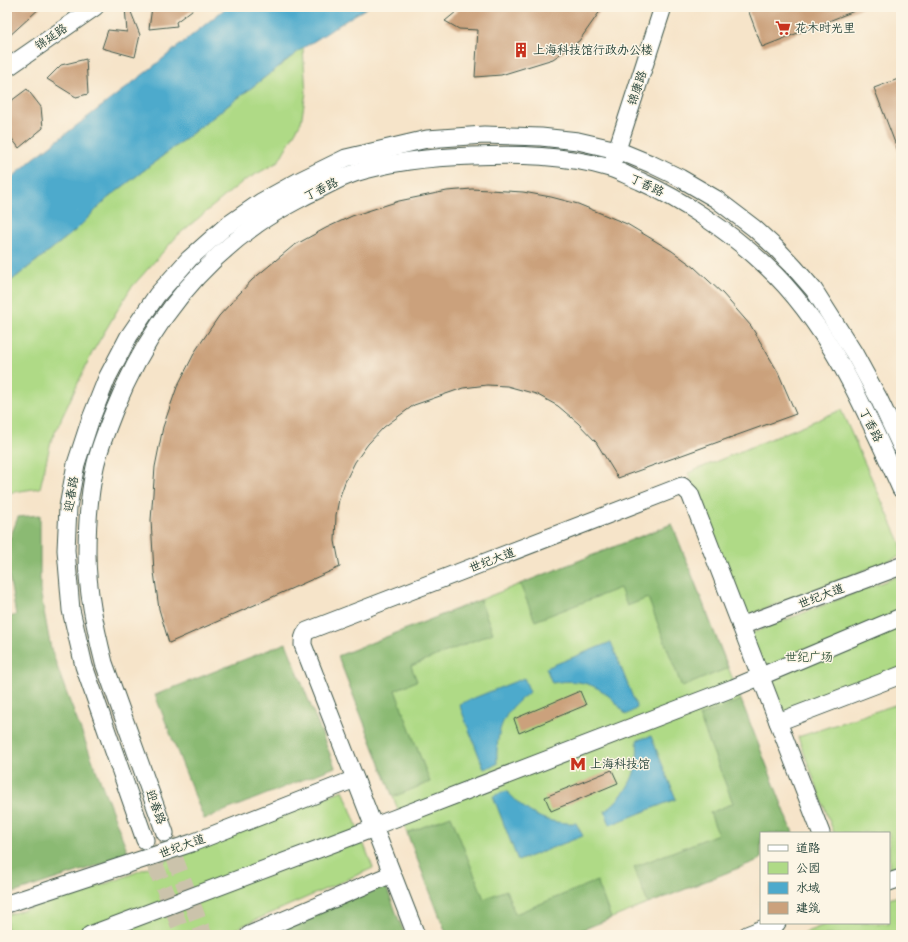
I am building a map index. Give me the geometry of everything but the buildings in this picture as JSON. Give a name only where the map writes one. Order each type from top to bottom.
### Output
[{"type":"street","name":"锦延路","points":[[7,68],[95,7]]},
{"type":"street","name":"锦康路","points":[[611,168],[664,7]]},
{"type":"street","name":"丁香路","points":[[261,202],[346,158],[427,139],[484,135],[541,137],[578,141],[617,150],[680,178],[716,199],[754,228],[776,248],[814,290],[854,353],[879,399],[901,446]]},
{"type":"street","name":"丁香路","points":[[258,223],[296,201],[353,174],[394,163],[438,157],[538,155],[575,160],[611,168],[665,193],[733,237],[764,264],[801,303],[840,363],[901,490]]},
{"type":"street","name":"迎春路","points":[[145,840],[84,666],[79,647],[71,610],[66,550],[69,501],[76,464],[90,421],[107,378],[129,336],[158,295],[189,260],[225,227],[261,202]]},
{"type":"street","name":"迎春路","points":[[165,833],[104,663],[97,634],[88,576],[87,550],[90,496],[95,465],[108,426],[124,387],[145,346],[170,308],[193,280],[238,238],[258,223]]},
{"type":"street","name":"世纪大道","points":[[416,935],[303,645],[302,638],[307,631],[682,486],[690,494],[821,832]]},
{"type":"street","name":"世纪大道","points":[[741,626],[901,566]]},
{"type":"street","points":[[90,935],[374,828],[380,824],[719,693],[901,617]]},
{"type":"street","points":[[778,722],[901,675]]},
{"type":"street","name":"世纪大道","points":[[7,904],[192,843],[355,778]]},
{"type":"street","points":[[249,935],[392,874]]},
{"type":"street","points":[[890,882],[901,878]]},
{"type":"street","points":[[747,935],[775,924]]},
{"type":"green space","points":[[303,48],[306,93],[301,122],[278,162],[242,182],[178,235],[130,289],[92,353],[51,441],[40,488],[7,493],[7,284],[76,230],[108,198]]},
{"type":"green space","points":[[841,410],[901,544],[901,556],[746,616],[688,473]]},
{"type":"green space","points":[[40,515],[40,590],[51,649],[129,855],[7,895],[7,871],[10,870],[7,794],[7,618],[16,615],[7,565],[7,546],[18,517]]},
{"type":"green space","points":[[672,524],[793,832],[760,832],[760,859],[569,935],[447,935],[338,656]]},
{"type":"green space","points":[[672,524],[728,668],[682,687],[648,598],[627,606],[620,588],[535,621],[520,584]]},
{"type":"green space","name":"世纪广场","points":[[901,575],[901,667],[781,715],[749,634]]},
{"type":"green space","points":[[480,600],[493,633],[411,666],[417,681],[395,690],[430,782],[393,797],[338,656]]},
{"type":"green space","points":[[286,643],[335,767],[204,819],[155,695]]},
{"type":"green space","points":[[741,700],[793,832],[760,832],[760,859],[648,904],[634,867],[718,834],[710,813],[733,803],[699,716]]},
{"type":"green space","points":[[901,703],[901,872],[890,876],[890,832],[834,832],[798,737]]},
{"type":"green space","points":[[343,790],[373,868],[222,935],[7,935],[7,915],[114,881]]},
{"type":"green space","points":[[451,816],[484,899],[506,890],[515,914],[597,881],[611,918],[569,935],[447,935],[407,833]]},
{"type":"green space","points":[[385,884],[405,935],[258,935]]},
{"type":"green space","points":[[901,895],[901,935],[799,935],[826,924],[890,924],[890,899]]},
{"type":"water","points":[[227,7],[368,7],[303,48],[108,198],[76,230],[7,284],[7,182],[33,159],[145,73]]},
{"type":"water","points":[[611,642],[637,708],[626,715],[603,691],[585,683],[552,683],[546,668]]},
{"type":"water","points":[[524,678],[530,692],[513,707],[503,723],[498,741],[497,764],[484,769],[459,704]]},
{"type":"water","points":[[651,736],[676,799],[610,825],[605,811],[621,796],[631,780],[637,762],[637,740]]},
{"type":"water","points":[[507,791],[522,806],[537,816],[555,822],[576,823],[583,836],[518,861],[493,796]]},
{"type":"tunnel","points":[[165,833],[204,935]]},
{"type":"tunnel","points":[[145,840],[183,935]]},
{"type":"place","name":"花木时光里","points":[[783,28]]},
{"type":"place","name":"上海科技馆行政办公楼","points":[[521,50]]},
{"type":"place","name":"上海科技馆","points":[[578,764]]}]
